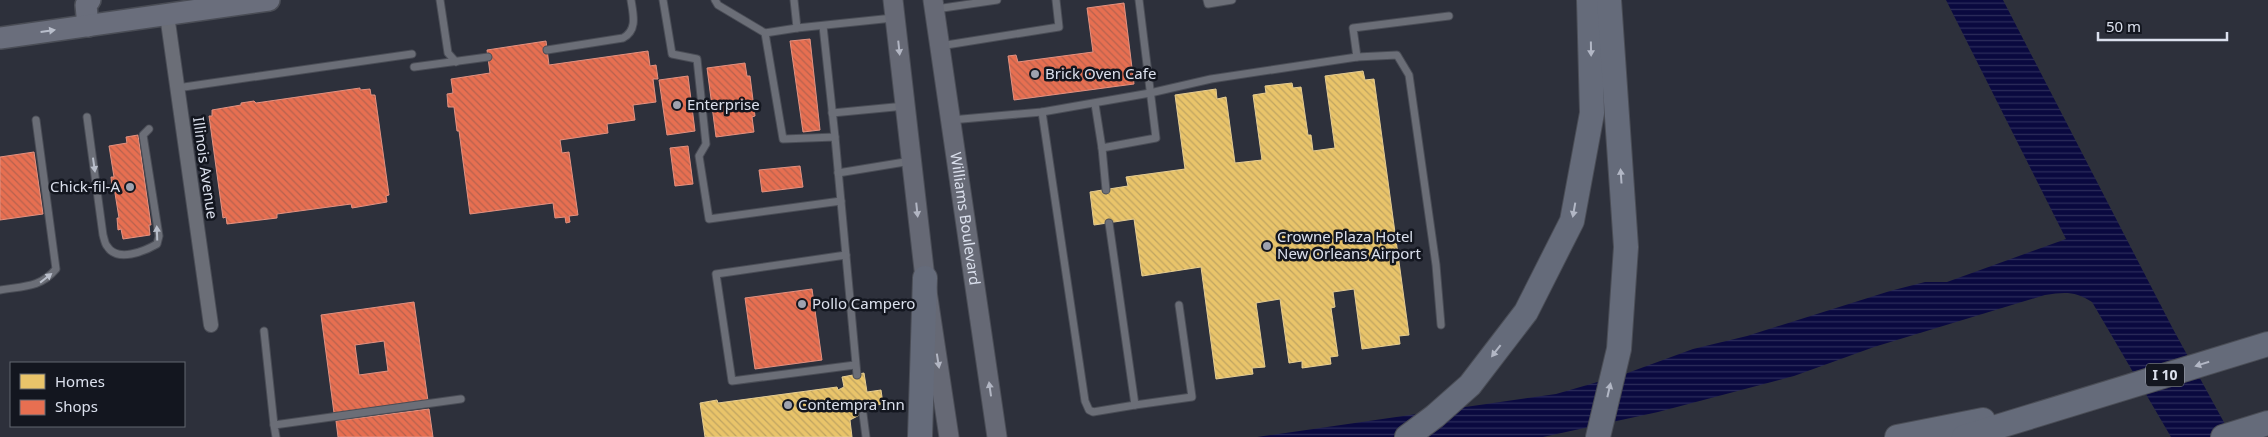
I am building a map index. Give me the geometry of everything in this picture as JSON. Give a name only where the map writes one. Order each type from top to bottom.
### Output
[{"type":"highway","points":[[1407,437],[1435,416],[1470,385],[1526,312],[1572,221],[1592,113],[1590,0]]},
{"type":"highway","points":[[1598,437],[1619,348],[1626,247],[1609,0]]},
{"type":"highway","points":[[920,437],[925,278]]},
{"type":"highway","name":"I 10","points":[[1964,437],[2258,347]]},
{"type":"highway","points":[[1896,437],[2083,401]]},
{"type":"highway","points":[[2223,437],[2268,423]]},
{"type":"main road","points":[[88,26],[86,5],[90,0]]},
{"type":"main road","points":[[0,38],[269,0]]},
{"type":"main road","name":"Williams Boulevard","points":[[934,5],[997,437]]},
{"type":"main road","points":[[894,9],[925,278],[949,437]]},
{"type":"street","name":"Illinois Avenue","points":[[167,15],[211,325]]},
{"type":"lane","points":[[440,0],[448,53],[456,62]]},
{"type":"lane","points":[[547,50],[616,39],[629,35],[634,23],[631,0]]},
{"type":"lane","points":[[662,0],[672,54],[697,59],[706,144],[699,156],[709,219],[841,201]]},
{"type":"lane","points":[[715,0],[718,5],[765,33],[823,26],[894,9]]},
{"type":"lane","points":[[794,0],[797,28]]},
{"type":"lane","points":[[934,5],[997,0]]},
{"type":"lane","points":[[940,46],[1059,27],[1056,0]]},
{"type":"lane","points":[[1102,148],[1156,138],[1139,0]]},
{"type":"lane","points":[[1208,2],[1232,0]]},
{"type":"lane","points":[[1357,57],[1353,28],[1449,16]]},
{"type":"lane","points":[[823,26],[857,375]]},
{"type":"lane","points":[[765,33],[783,139],[835,137]]},
{"type":"lane","points":[[177,88],[412,54]]},
{"type":"lane","points":[[950,120],[1042,112],[1150,93],[1211,78],[1357,57],[1397,55],[1409,75],[1433,246],[1441,325]]},
{"type":"lane","points":[[414,67],[488,58]]},
{"type":"lane","points":[[1095,104],[1106,190]]},
{"type":"lane","points":[[832,113],[905,106]]},
{"type":"lane","points":[[1042,112],[1085,401],[1089,410],[1093,412],[1192,397],[1179,305]]},
{"type":"lane","points":[[87,116],[103,235],[107,246],[115,254],[139,252],[157,244],[159,236],[144,135],[149,129]]},
{"type":"lane","points":[[0,290],[38,284],[48,279],[56,269],[36,120]]},
{"type":"lane","points":[[838,173],[912,161]]},
{"type":"lane","points":[[1110,222],[1135,405]]},
{"type":"lane","points":[[846,255],[716,274],[732,381],[855,365]]},
{"type":"lane","points":[[264,331],[276,437]]},
{"type":"lane","points":[[274,425],[461,399]]},
{"type":"lane","points":[[862,414],[866,437]]},
{"type":"shaded area","points":[[1946,0],[2003,0],[2173,329],[2232,437],[2171,437],[2092,302],[2075,294],[2064,293],[2045,295],[1874,347],[1794,376],[1658,412],[1543,437],[1257,437],[1556,394],[1622,375],[1693,349],[1747,336],[1890,291],[1925,282],[1947,282],[2066,239]]},
{"type":"building: Homes","name":"Crowne Plaza Hotel New Orleans Airport","points":[[1363,71],[1365,80],[1374,79],[1409,335],[1399,336],[1400,344],[1362,349],[1354,289],[1333,292],[1335,307],[1331,308],[1338,356],[1330,357],[1331,364],[1302,368],[1302,361],[1289,363],[1280,299],[1256,303],[1265,367],[1252,368],[1253,374],[1216,379],[1201,267],[1142,276],[1134,219],[1094,225],[1090,192],[1128,186],[1126,177],[1185,169],[1175,95],[1216,89],[1217,99],[1226,97],[1235,163],[1262,160],[1253,95],[1266,93],[1265,86],[1292,83],[1293,88],[1301,87],[1308,135],[1311,135],[1313,151],[1335,148],[1325,76]]},
{"type":"building: Homes","name":"Contempra Inn","points":[[864,373],[867,392],[881,390],[883,404],[869,406],[869,410],[850,420],[852,437],[705,437],[700,403],[717,400],[718,403],[837,387],[838,390],[844,387],[842,377]]},
{"type":"building: Shops","points":[[1124,3],[1134,84],[1014,100],[1008,56],[1016,55],[1018,62],[1093,52],[1087,8]]},
{"type":"building: Shops","points":[[810,39],[820,130],[803,132],[790,41]]},
{"type":"building: Shops","points":[[546,41],[549,65],[648,51],[650,66],[656,65],[658,79],[653,79],[656,102],[633,105],[635,120],[607,124],[608,133],[560,140],[562,153],[569,152],[578,215],[569,216],[570,222],[566,223],[565,217],[555,218],[553,203],[470,214],[459,131],[457,131],[454,107],[448,107],[447,94],[453,93],[451,79],[490,73],[487,50]]},
{"type":"building: Shops","points":[[745,63],[747,76],[750,76],[755,116],[752,117],[754,132],[716,137],[707,68]]},
{"type":"building: Shops","name":"Enterprise","points":[[688,76],[695,131],[667,135],[659,80]]},
{"type":"building: Shops","points":[[360,88],[360,90],[370,89],[371,95],[375,95],[389,195],[386,196],[387,202],[352,208],[351,204],[277,214],[277,218],[227,224],[226,217],[223,218],[209,116],[212,116],[212,110],[254,101],[256,103]]},
{"type":"building: Shops","name":"Chick-fil-A","points":[[138,135],[151,225],[149,225],[150,235],[123,239],[121,229],[118,230],[117,218],[119,218],[114,187],[112,187],[111,177],[114,177],[109,146],[127,143],[126,137]]},
{"type":"building: Shops","points":[[688,146],[693,184],[675,186],[670,148]]},
{"type":"building: Shops","points":[[34,152],[43,214],[0,220],[0,157]]},
{"type":"building: Shops","points":[[800,166],[803,187],[762,192],[759,170]]},
{"type":"building: Shops","points":[[812,289],[822,360],[755,369],[745,298]]},
{"type":"building: Shops","points":[[414,302],[428,401],[334,413],[321,315]],"holes":[[[384,341],[388,371],[359,375],[355,345]]]},
{"type":"building: Shops","points":[[429,409],[433,437],[338,437],[336,421]]},
{"type":"place","name":"Brick Oven Cafe","points":[[1035,74]]},
{"type":"place","name":"Enterprise","points":[[677,105]]},
{"type":"place","name":"Chick-fil-A","points":[[130,187]]},
{"type":"place","name":"Crowne Plaza Hotel New Orleans Airport","points":[[1267,246]]},
{"type":"place","name":"Pollo Campero","points":[[802,304]]},
{"type":"place","name":"Contempra Inn","points":[[788,405]]}]
